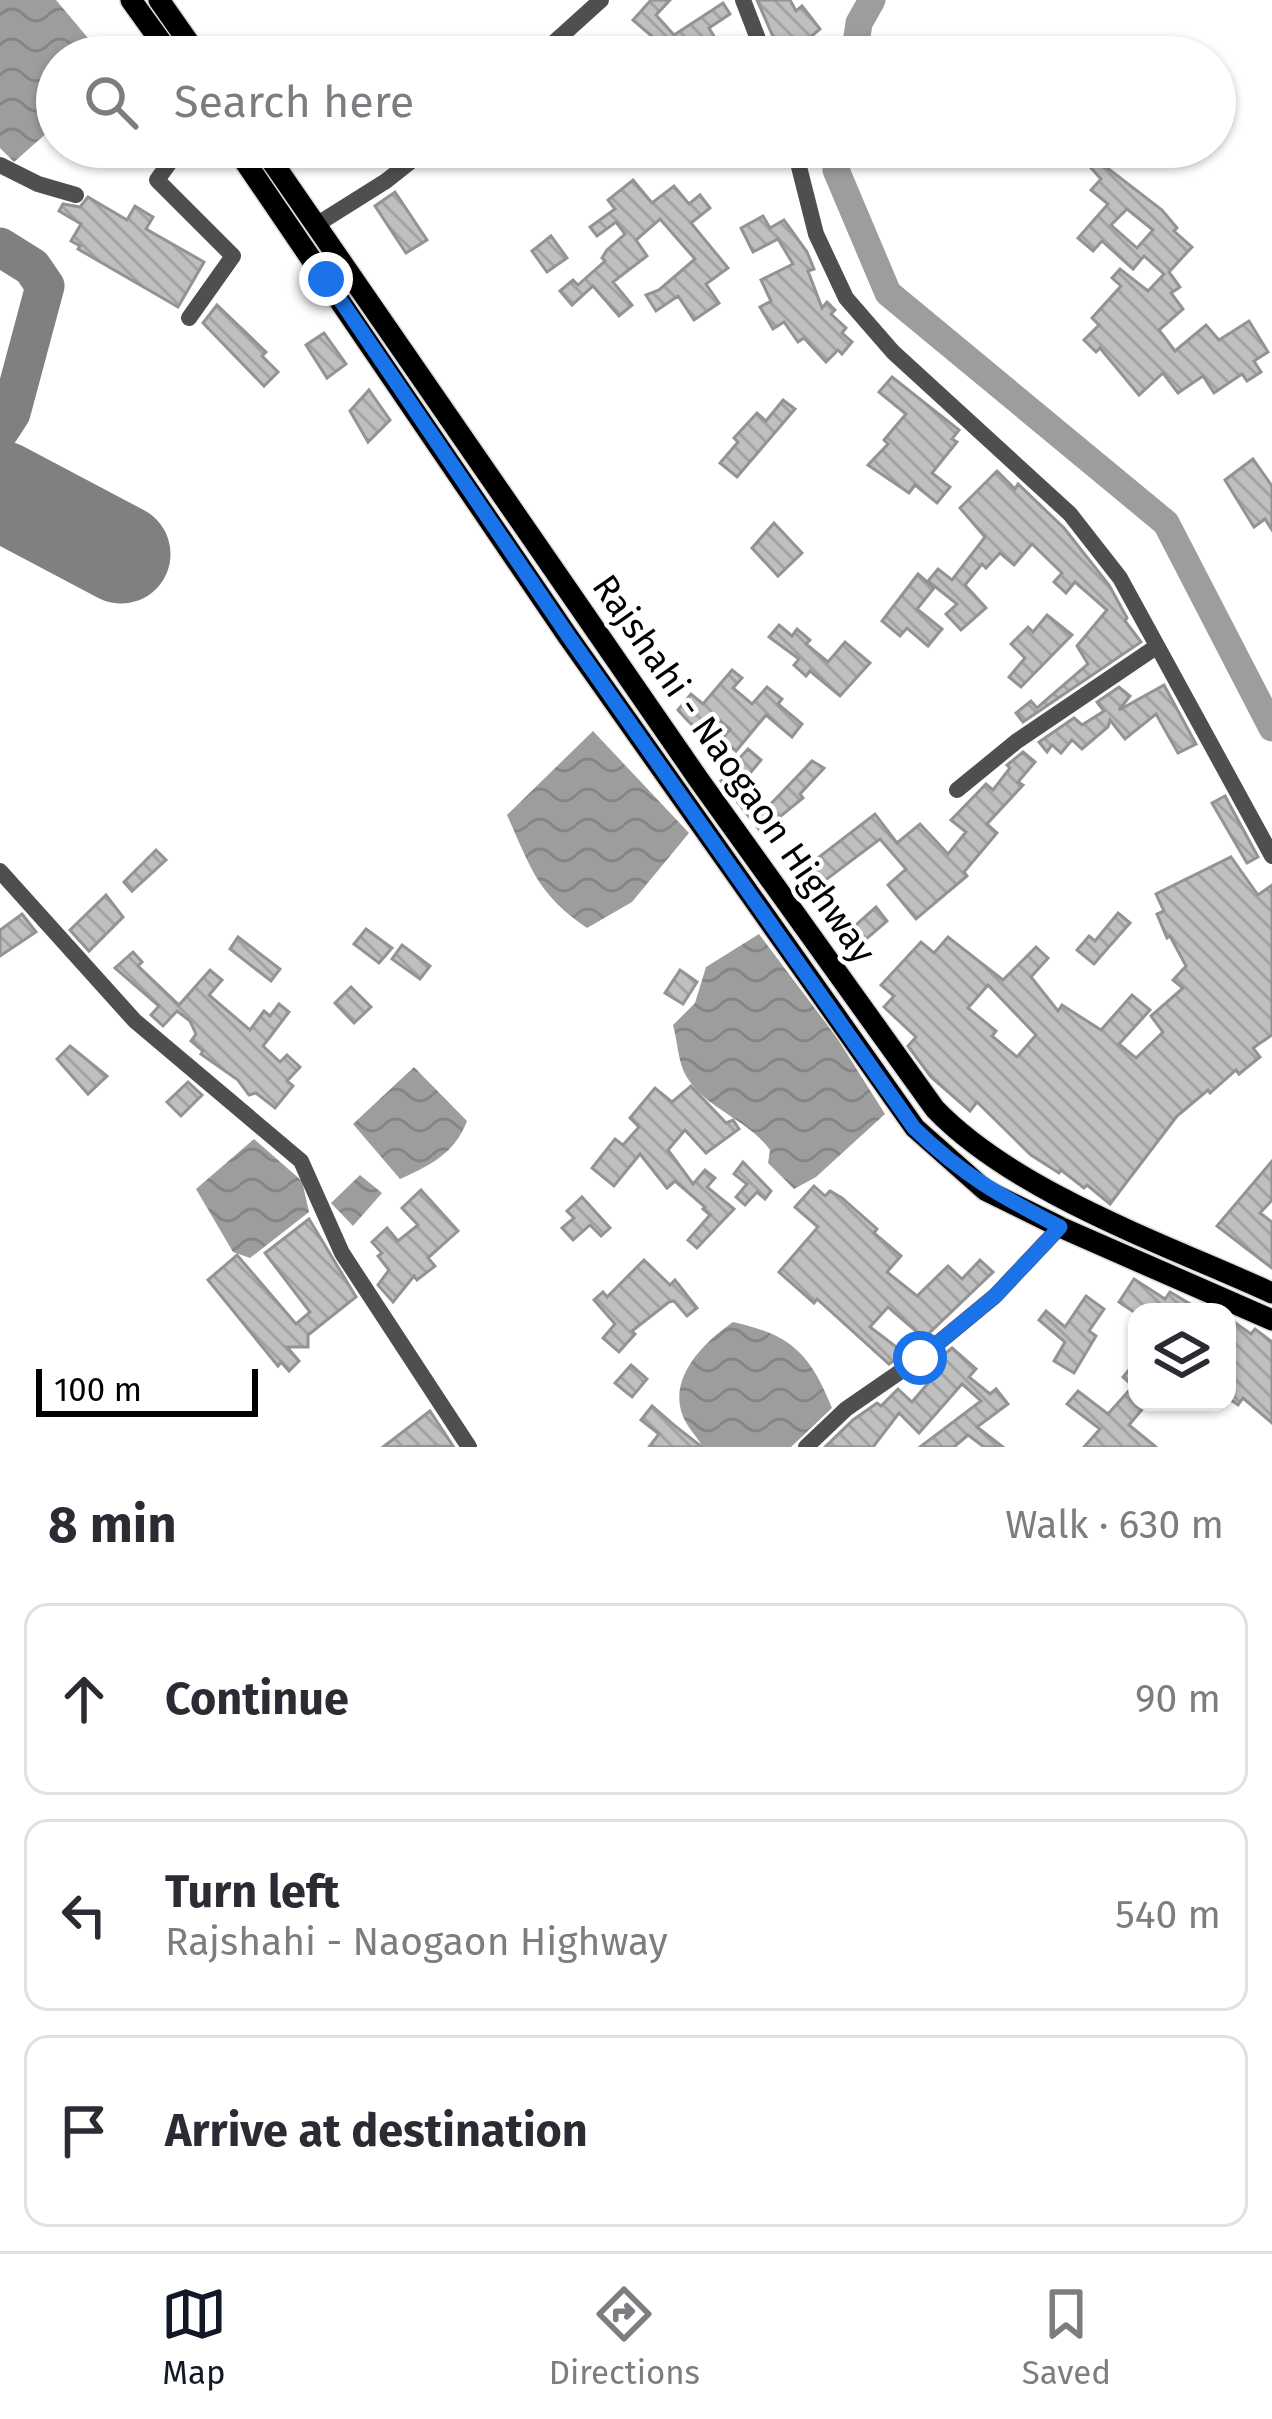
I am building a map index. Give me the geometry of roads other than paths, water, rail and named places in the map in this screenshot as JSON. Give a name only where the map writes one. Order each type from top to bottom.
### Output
[{"type":"main road","points":[[131,0],[157,36]]},
{"type":"main road","points":[[159,0],[184,36]]},
{"type":"main road","name":"Rajshahi - Naogaon Highway","points":[[252,168],[335,273],[935,1109],[964,1139],[1016,1173],[1272,1293]]},
{"type":"main road","name":"Rajshahi - Naogaon Highway","points":[[277,168],[316,225],[335,273],[567,634],[914,1128],[986,1190],[1272,1320]]},
{"type":"main road","points":[[1238,1305],[1248,1282]]},
{"type":"street","points":[[561,36],[601,0]]},
{"type":"street","points":[[742,0],[757,36]]},
{"type":"street","points":[[0,165],[38,184],[76,195]]},
{"type":"street","points":[[166,168],[157,180],[233,256],[188,318]]},
{"type":"street","points":[[316,225],[402,168]]},
{"type":"street","points":[[799,168],[816,234],[846,298],[893,352],[1070,514],[1120,578],[1272,856]]},
{"type":"street","points":[[956,790],[1017,741],[1156,647]]},
{"type":"street","points":[[0,871],[135,1022],[302,1162],[342,1253],[469,1447]]},
{"type":"street","points":[[806,1447],[846,1409],[920,1358],[995,1296],[1060,1227]]},
{"type":"water","points":[[0,0],[56,0],[86,36],[36,36],[36,143],[14,162],[0,148]]},
{"type":"water","points":[[593,731],[689,833],[632,902],[587,928],[546,891],[507,815]]},
{"type":"water","points":[[759,934],[837,1038],[885,1114],[816,1177],[794,1189],[768,1163],[770,1150],[760,1139],[692,1084],[682,1067],[673,1025],[695,1003],[706,967]]},
{"type":"water","points":[[414,1067],[467,1121],[441,1157],[400,1179],[353,1124]]},
{"type":"water","points":[[254,1139],[302,1181],[309,1212],[250,1258],[233,1252],[196,1189]]},
{"type":"water","points":[[360,1175],[382,1193],[353,1226],[331,1203]]},
{"type":"water","points":[[733,1322],[784,1341],[807,1360],[824,1389],[832,1408],[791,1447],[703,1447],[683,1417],[679,1393],[687,1369],[703,1347]]},
{"type":"waterway","points":[[857,36],[872,0]]},
{"type":"waterway","points":[[836,168],[888,293],[1166,523],[1272,728]]}]
